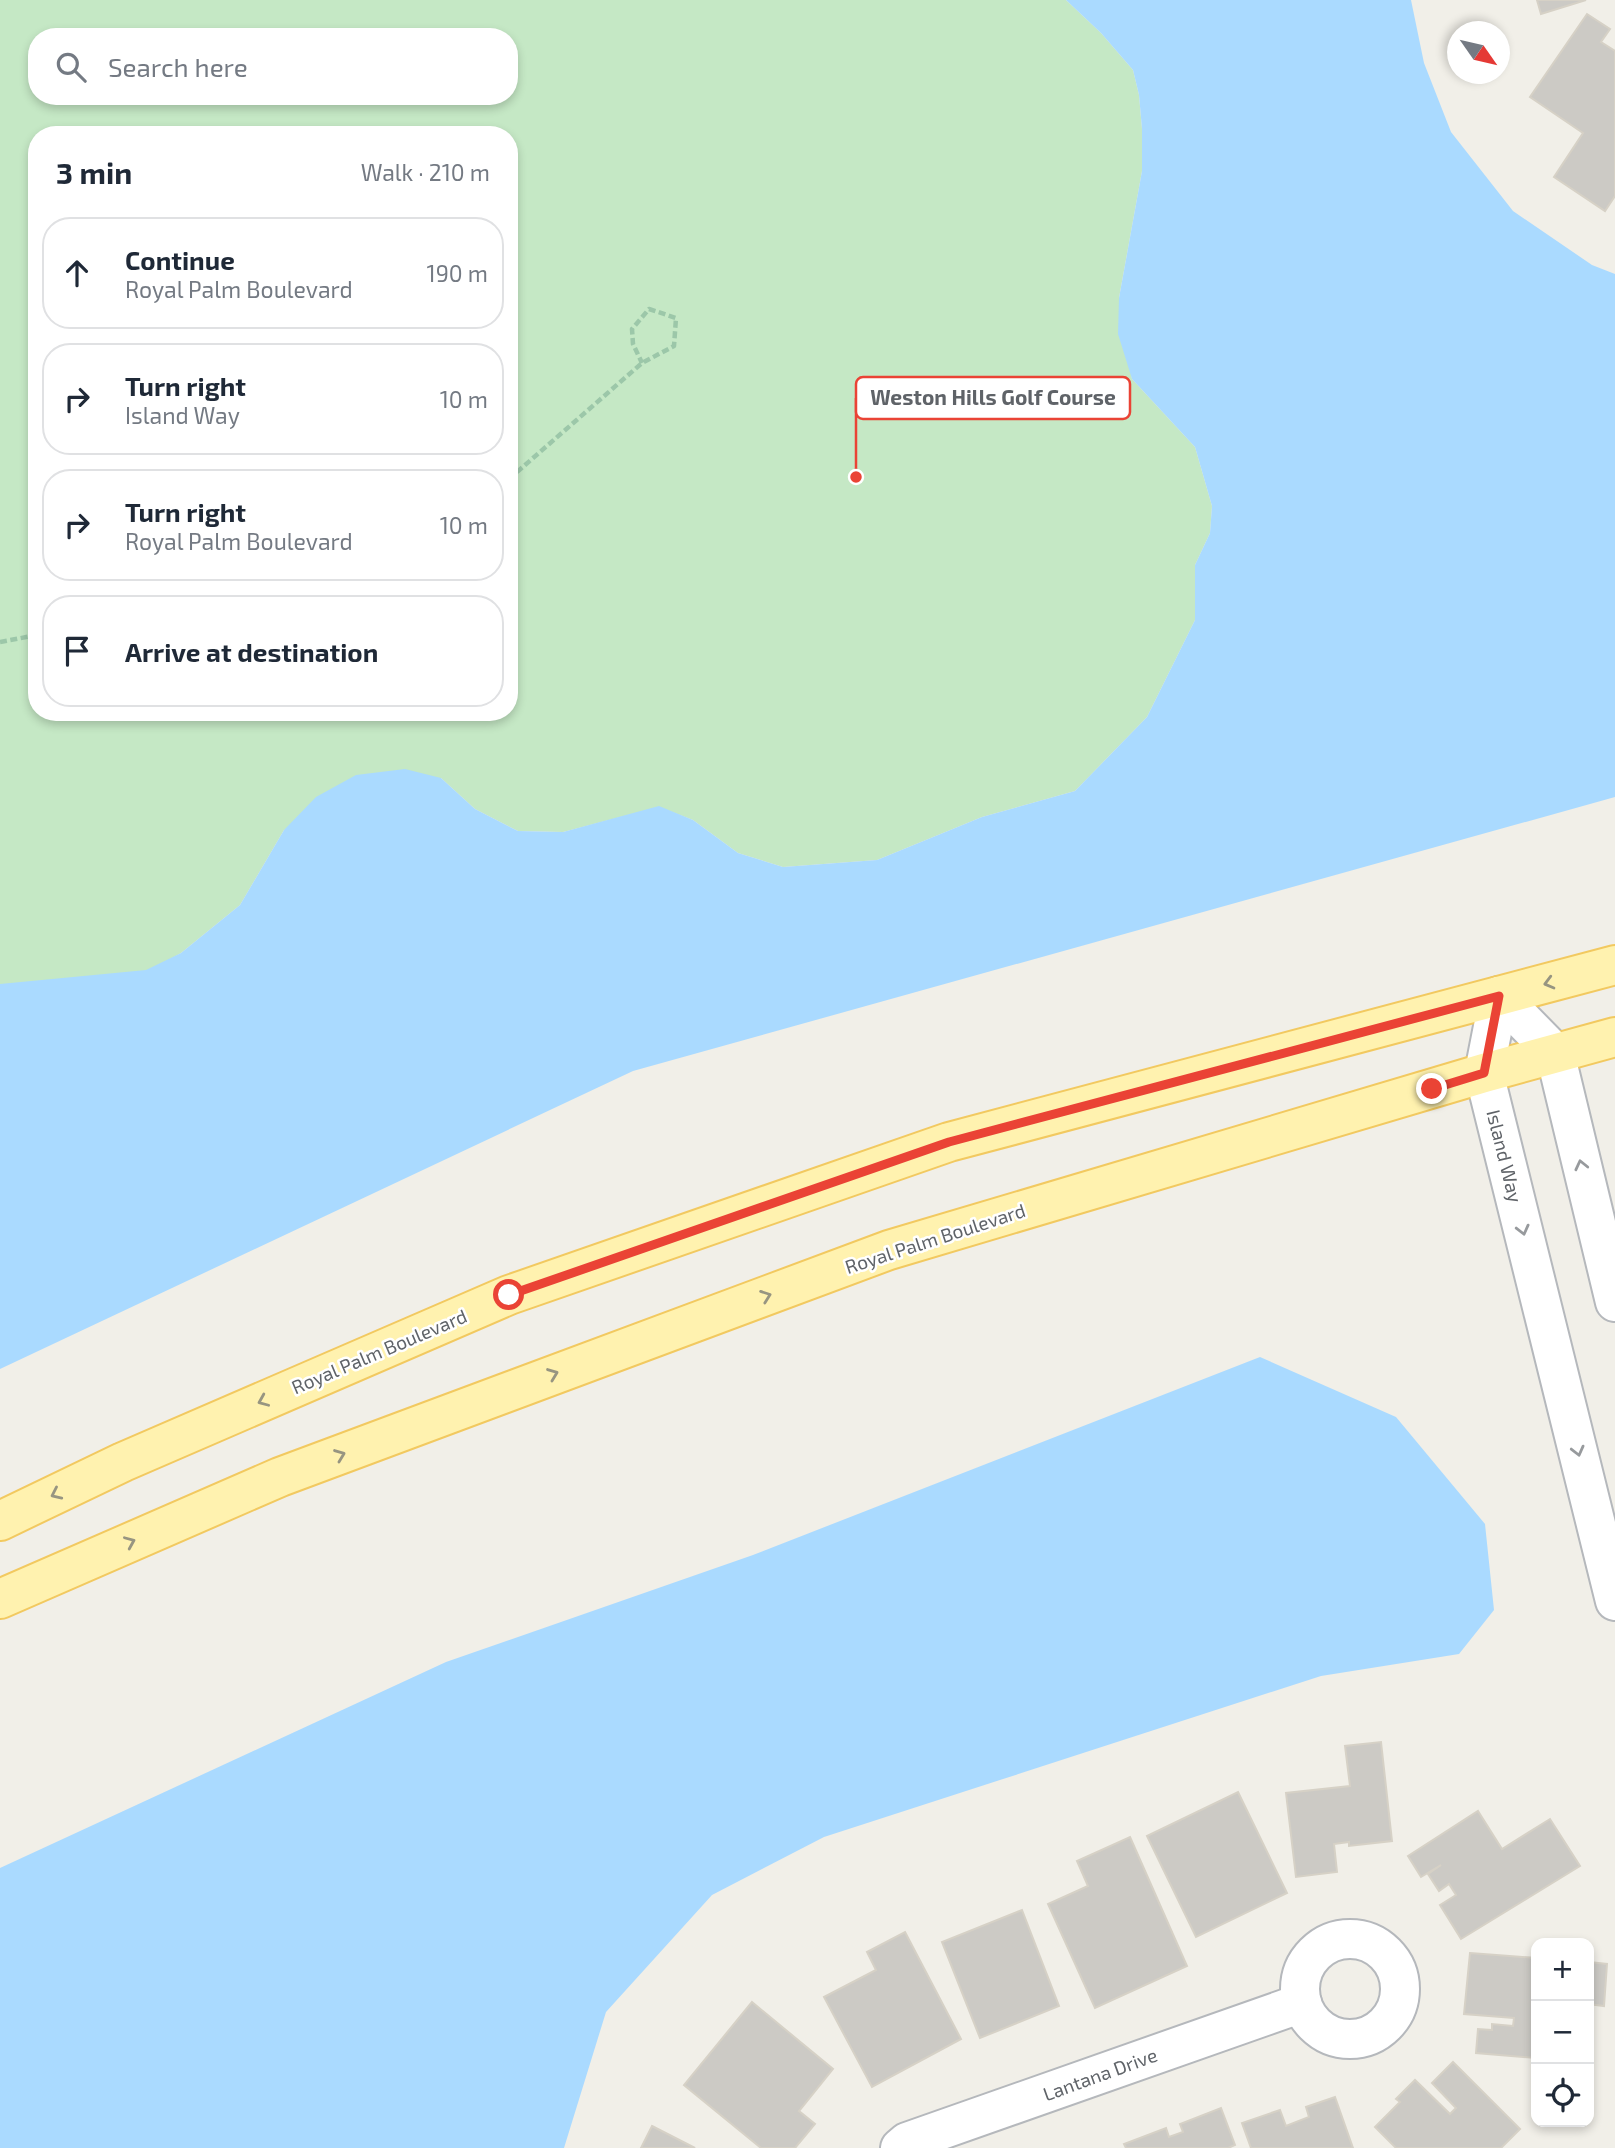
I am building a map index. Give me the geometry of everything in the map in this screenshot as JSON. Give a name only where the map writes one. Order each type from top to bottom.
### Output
[{"type":"main road","name":"Royal Palm Boulevard","points":[[0,1521],[123,1462],[522,1290],[949,1142],[1615,965]]},
{"type":"main road","name":"Royal Palm Boulevard","points":[[0,1599],[280,1477],[889,1250],[1484,1073],[1615,1037]]},
{"type":"street","points":[[1499,996],[1555,1053],[1615,1302]]},
{"type":"street","name":"Island Way","points":[[1499,996],[1484,1073],[1615,1601]]},
{"type":"street","name":"Lantana Drive","points":[[900,2148],[907,2142],[1301,2003]]},
{"type":"path","points":[[518,471],[642,363],[674,346],[676,318],[649,309],[632,329],[633,344],[642,363]]},
{"type":"path","points":[[0,642],[28,637]]},
{"type":"green space","points":[[0,0],[1066,0],[1101,33],[1133,70],[1139,95],[1142,171],[1119,298],[1132,379],[1195,447],[1212,506],[1210,533],[1195,565],[1195,620],[1147,717],[1075,791],[982,817],[877,860],[783,867],[738,853],[693,820],[659,807],[563,832],[518,831],[475,809],[441,778],[284,830],[240,905],[181,953],[134,980],[0,986]]},
{"type":"water","points":[[1066,0],[1411,0],[1424,63],[1451,132],[1513,211],[1592,265],[1615,274],[1615,797],[633,1071],[0,1369],[0,984],[146,970],[181,953],[240,905],[284,830],[316,797],[356,775],[405,769],[441,778],[475,809],[518,831],[563,832],[659,806],[693,820],[738,853],[783,867],[877,860],[982,817],[1075,791],[1147,717],[1195,620],[1195,565],[1210,533],[1212,506],[1195,447],[1132,379],[1118,334],[1119,298],[1142,171],[1139,95],[1133,70],[1101,33]]},
{"type":"water","points":[[1260,1357],[1396,1417],[1485,1524],[1494,1610],[1459,1654],[1321,1676],[824,1837],[712,1895],[606,2012],[564,2148],[0,2148],[0,1868],[446,1662],[753,1555]]},
{"type":"building","points":[[1537,0],[1586,0],[1541,14]]},
{"type":"building","points":[[1587,14],[1610,29],[1601,42],[1615,51],[1615,196],[1605,211],[1554,177],[1583,133],[1530,97]]},
{"type":"building","points":[[1381,1742],[1392,1841],[1349,1846],[1349,1842],[1334,1844],[1337,1872],[1296,1877],[1286,1793],[1350,1786],[1345,1746]]},
{"type":"building","points":[[1238,1792],[1287,1893],[1196,1937],[1147,1836]]},
{"type":"building","points":[[1478,1811],[1502,1849],[1550,1819],[1580,1866],[1461,1939],[1440,1905],[1456,1895],[1449,1884],[1439,1891],[1428,1874],[1441,1865],[1421,1877],[1408,1856]]},
{"type":"building","points":[[1130,1837],[1187,1966],[1095,2008],[1048,1904],[1088,1886],[1077,1861]]},
{"type":"building","points":[[1022,1910],[1059,2006],[980,2038],[942,1942]]},
{"type":"building","points":[[905,1932],[961,2039],[872,2087],[824,1997],[876,1970],[867,1952]]},
{"type":"building","points":[[1470,1953],[1531,1958],[1531,2058],[1476,2053],[1478,2029],[1492,2030],[1492,2024],[1513,2026],[1514,2018],[1464,2014]]},
{"type":"building","points":[[1594,1963],[1607,1964],[1604,2006],[1594,2005]]},
{"type":"building","points":[[752,2002],[833,2069],[799,2111],[815,2124],[795,2148],[761,2148],[684,2085]]},
{"type":"building","points":[[1453,2062],[1520,2129],[1501,2148],[1396,2148],[1375,2127],[1400,2102],[1396,2099],[1415,2080],[1450,2114],[1456,2108],[1432,2083]]},
{"type":"building","points":[[1335,2097],[1353,2148],[1251,2148],[1242,2123],[1280,2110],[1286,2126],[1309,2117],[1306,2107]]},
{"type":"building","points":[[1221,2108],[1235,2145],[1228,2148],[1126,2148],[1124,2144],[1166,2128],[1169,2137],[1183,2132],[1180,2124]]},
{"type":"building","points":[[652,2126],[695,2148],[641,2148]]},
{"type":"place","name":"Weston Hills Golf Course","points":[[856,477]]},
{"type":"route","points":[[509,1295],[949,1142],[1499,996],[1484,1073],[1432,1089]]}]
